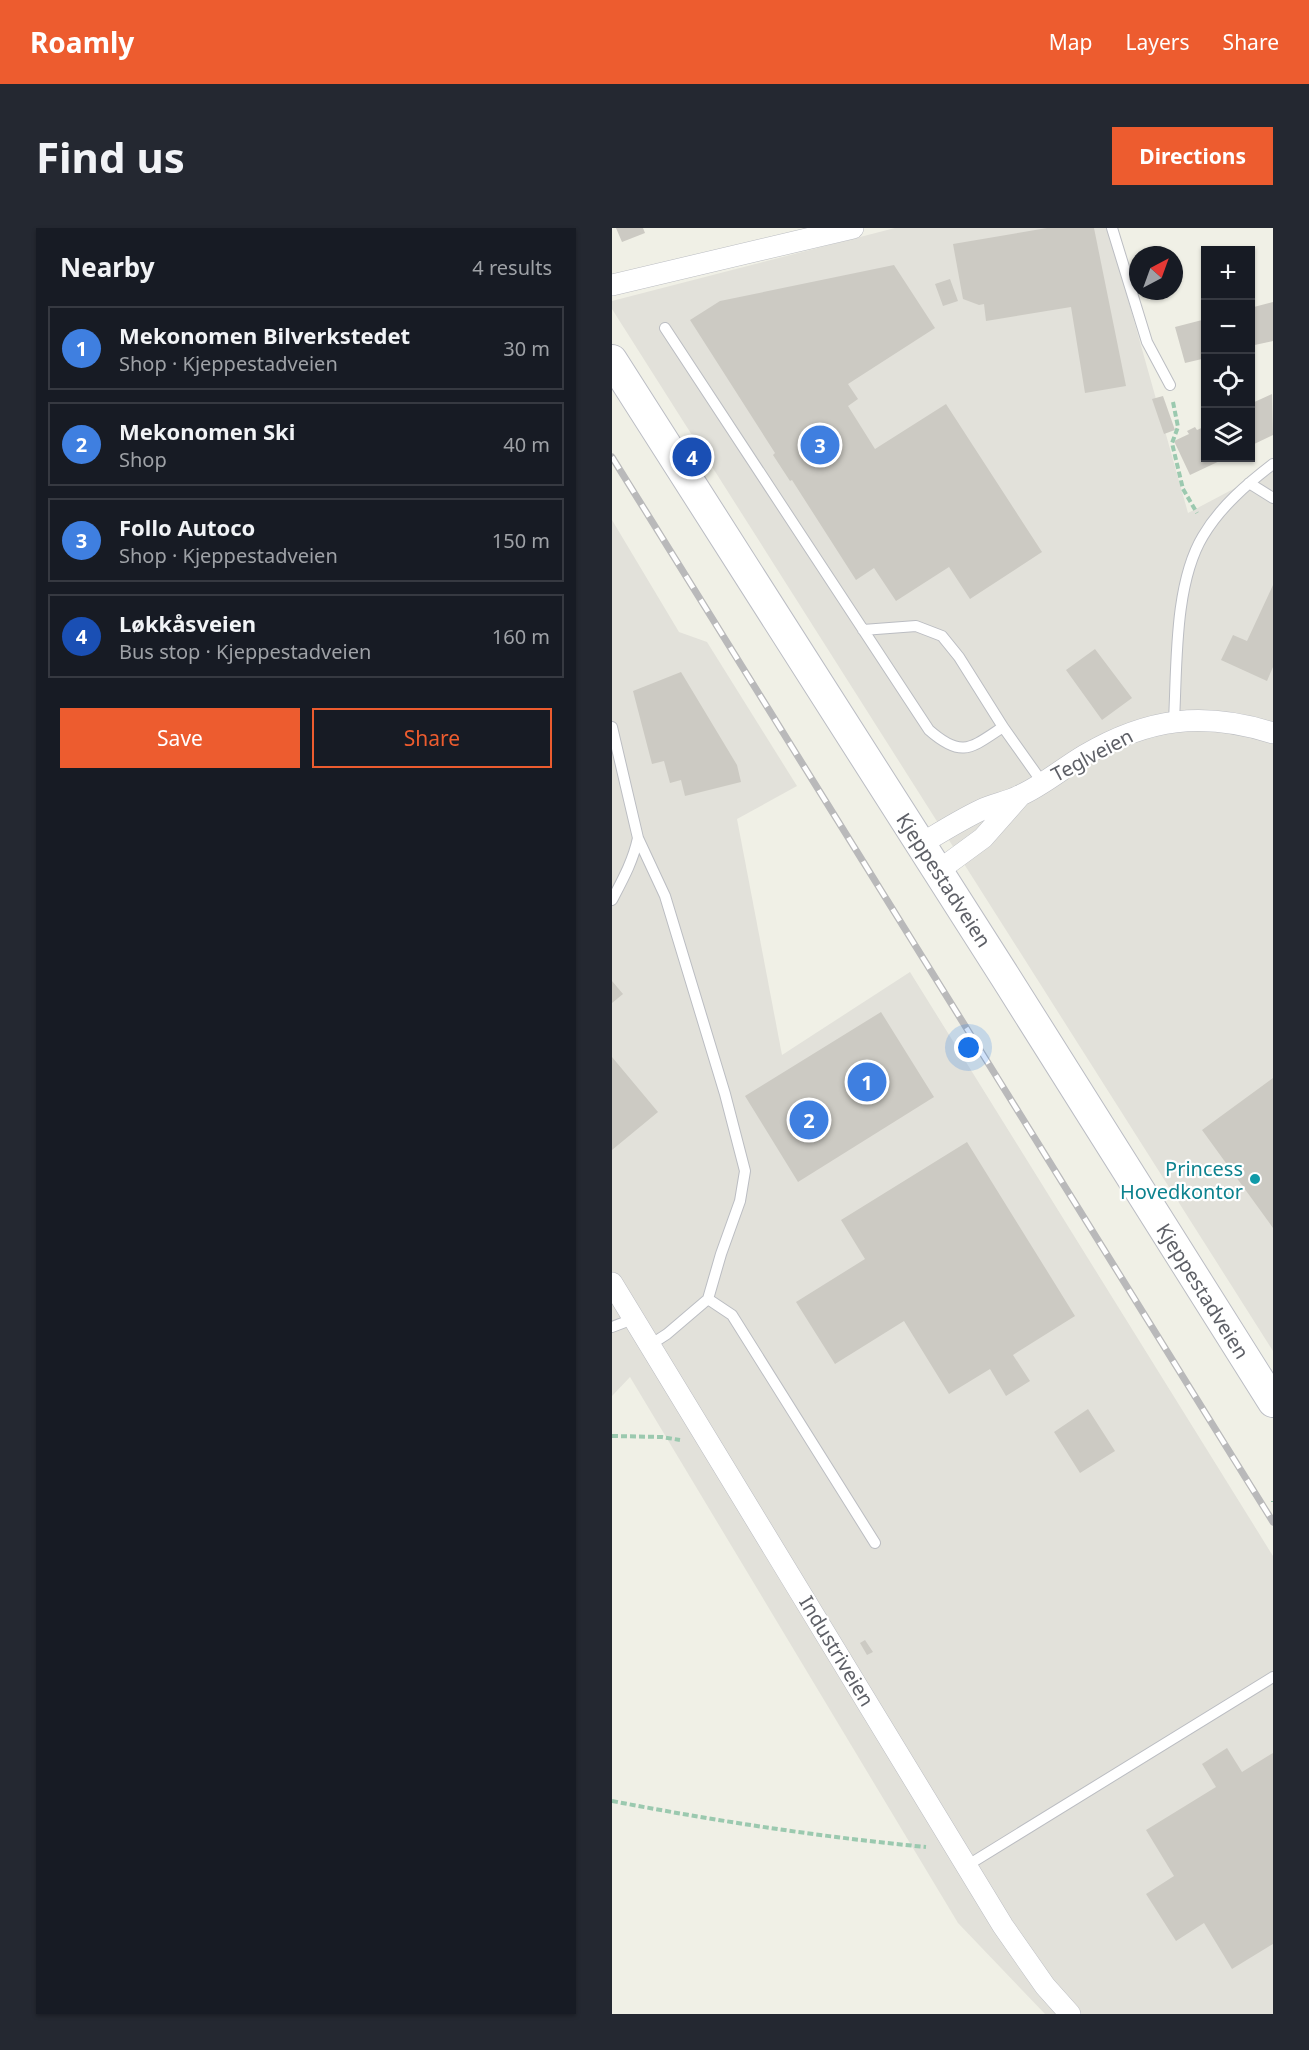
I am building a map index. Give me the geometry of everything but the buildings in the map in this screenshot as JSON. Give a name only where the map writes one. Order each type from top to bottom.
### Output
[{"type":"main road","name":"Kjeppestadveien","points":[[612,360],[1273,1402]]},
{"type":"street","points":[[612,285],[853,228]]},
{"type":"street","name":"Teglveien","points":[[921,844],[982,809],[1020,796],[1086,754],[1119,737],[1152,726],[1174,721],[1226,723],[1273,732]]},
{"type":"street","name":"Teglveien","points":[[938,871],[983,838],[1020,796]]},
{"type":"street","name":"Industriveien","points":[[612,1283],[1004,1926],[1045,1986],[1070,2014]]},
{"type":"lane","points":[[1112,228],[1147,342],[1170,385]]},
{"type":"lane","points":[[665,328],[928,730],[942,742],[959,749],[972,747],[1003,727]]},
{"type":"lane","points":[[1174,721],[1179,634],[1186,576],[1202,537],[1222,509],[1273,464]]},
{"type":"lane","points":[[1249,483],[1273,498]]},
{"type":"lane","points":[[863,630],[916,626],[942,636],[959,657],[1003,727],[1042,782]]},
{"type":"lane","points":[[612,727],[638,838],[664,896],[725,1094],[745,1171],[740,1201],[708,1299],[667,1334],[650,1345]]},
{"type":"lane","points":[[612,900],[634,855],[638,838]]},
{"type":"lane","points":[[708,1299],[732,1315],[875,1543]]},
{"type":"lane","points":[[612,1327],[633,1319]]},
{"type":"lane","points":[[968,1865],[1273,1677]]},
{"type":"path","points":[[1170,385],[1178,427],[1172,443],[1184,489],[1197,513],[1209,527]]},
{"type":"path","points":[[612,1436],[662,1437],[711,1445]]},
{"type":"path","points":[[612,1801],[724,1822],[929,1847]]},
{"type":"shaded area","points":[[895,228],[1108,228],[1188,513],[1273,468],[1273,1351],[612,309],[612,301]]},
{"type":"shaded area","points":[[612,520],[679,632],[707,642],[797,786],[737,819],[782,1055],[910,972],[1273,1556],[1273,2014],[1045,2014],[958,1923],[630,1377],[612,1396]]},
{"type":"railway","points":[[612,457],[1273,1522]]},
{"type":"place","name":"Follo Autoco","points":[[820,445]]},
{"type":"place","name":"Løkkåsveien","points":[[692,457]]},
{"type":"place","name":"Mekonomen Bilverkstedet","points":[[867,1082]]},
{"type":"place","name":"Mekonomen Ski","points":[[809,1120]]},
{"type":"place","name":"Princess Hovedkontor","points":[[1255,1179]]}]
